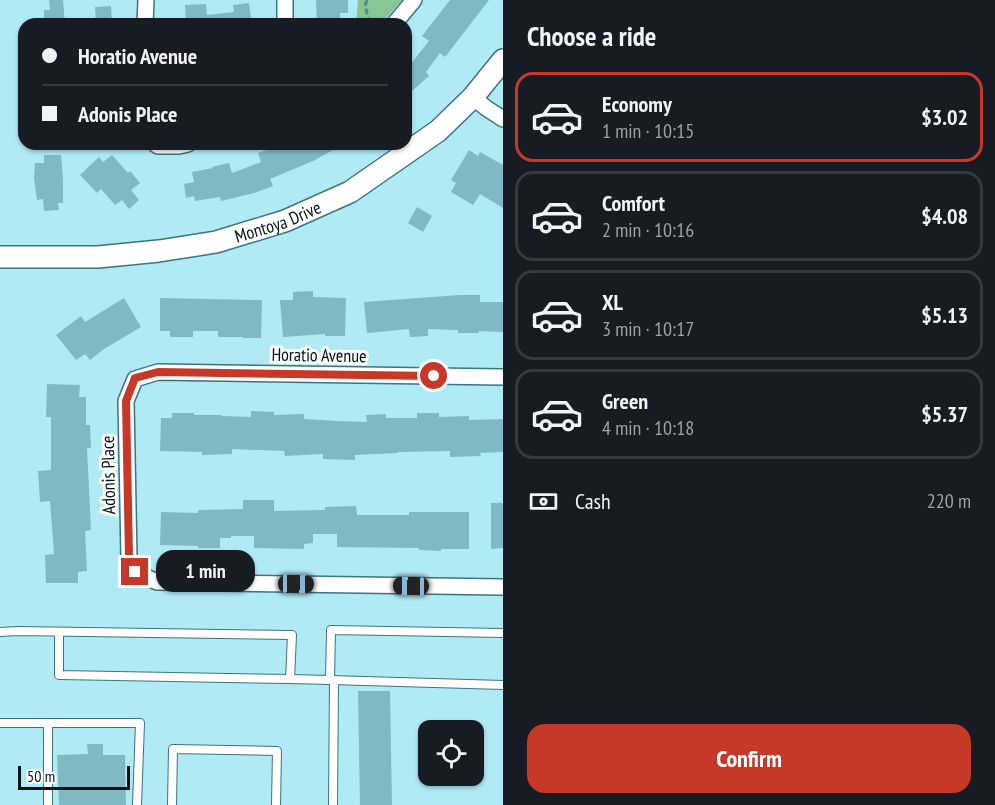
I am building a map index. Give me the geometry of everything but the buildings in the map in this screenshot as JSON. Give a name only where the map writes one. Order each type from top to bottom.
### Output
[{"type":"street","points":[[145,18],[146,0]]},
{"type":"street","points":[[285,0],[285,18]]},
{"type":"street","points":[[399,18],[414,0]]},
{"type":"street","name":"Montoya Drive","points":[[412,149],[438,131],[473,97],[503,60]]},
{"type":"street","points":[[473,97],[503,119]]},
{"type":"street","name":"Montoya Drive","points":[[0,257],[98,257],[216,242],[285,221],[350,192],[411,150]]},
{"type":"street","name":"Horatio Avenue","points":[[135,378],[158,372],[503,377]]},
{"type":"street","name":"Adonis Place","points":[[135,378],[126,401],[129,558],[135,572],[157,582],[503,587]]},
{"type":"lane","points":[[333,805],[331,630],[503,633]]},
{"type":"lane","points":[[0,633],[18,631],[292,635],[290,679]]},
{"type":"lane","points":[[59,632],[59,675],[503,685]]},
{"type":"lane","points":[[0,723],[140,723],[138,805]]},
{"type":"lane","points":[[48,723],[48,805]]},
{"type":"lane","points":[[172,805],[173,749],[277,751],[276,805]]},
{"type":"path","points":[[367,0],[365,6],[368,18]]},
{"type":"green space","points":[[358,0],[402,0],[386,18],[356,18]]},
{"type":"route","points":[[135,572],[129,558],[126,401],[135,378],[158,372],[434,376]]}]
